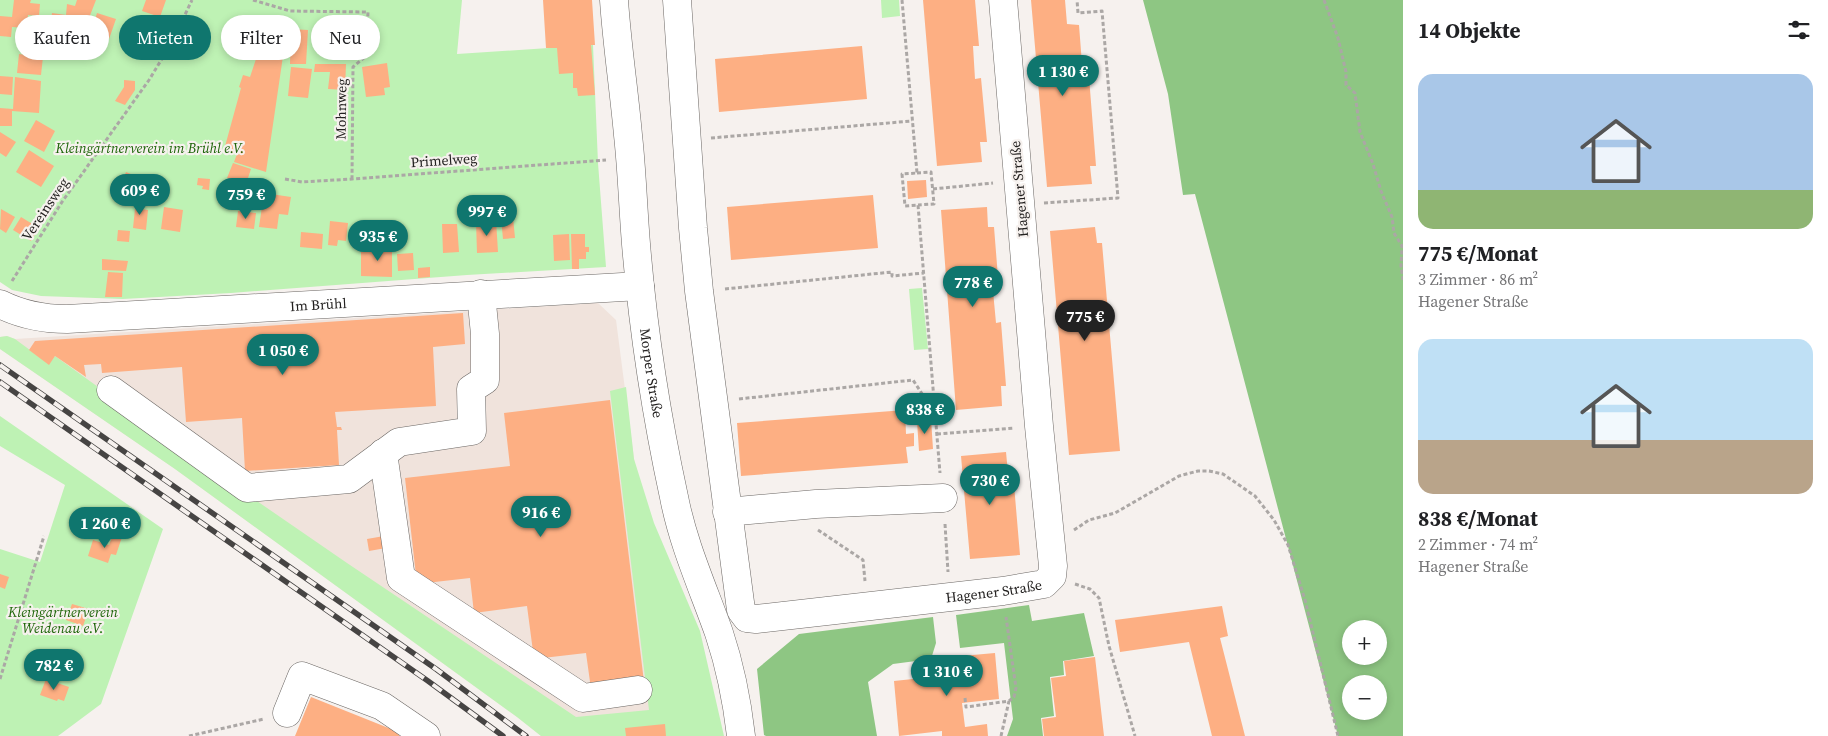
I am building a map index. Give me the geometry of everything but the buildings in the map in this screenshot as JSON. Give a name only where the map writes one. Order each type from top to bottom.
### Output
[{"type":"street","name":"Morper Straße","points":[[614,0],[628,135],[640,286],[654,388],[674,499],[688,550],[725,654],[738,711],[741,736]]},
{"type":"street","points":[[677,0],[699,291],[727,512],[816,504],[942,498]]},
{"type":"street","name":"Hagener Straße","points":[[727,512],[741,610],[746,618],[756,620],[1003,591],[1044,584],[1052,576],[1052,540],[1039,426],[1003,0]]},
{"type":"street","name":"Im Brühl","points":[[1,305],[29,316],[46,319],[66,319],[640,286]]},
{"type":"street","points":[[111,390],[247,488],[349,479],[399,442],[472,431],[471,389],[485,380],[481,294]]},
{"type":"street","points":[[383,453],[401,578],[583,698],[638,690]]},
{"type":"street","points":[[287,713],[302,676],[382,706],[426,736]]},
{"type":"path","name":"Vereinsweg","points":[[1,305],[8,287],[57,210],[149,80],[171,44],[192,0]]},
{"type":"path","name":"Mohnweg","points":[[252,0],[290,11],[368,12],[366,56],[353,67],[352,179]]},
{"type":"path","points":[[902,0],[917,173]]},
{"type":"path","points":[[932,189],[1118,198],[1102,11],[1078,13],[1077,0]]},
{"type":"path","points":[[1324,0],[1338,38],[1346,72],[1346,85],[1355,93],[1360,132],[1392,217],[1394,233],[1402,246],[1401,266],[1403,280]]},
{"type":"path","points":[[687,140],[912,121]]},
{"type":"path","name":"Primelweg","points":[[284,179],[302,182],[606,160]]},
{"type":"path","points":[[931,172],[932,189],[934,204],[905,206],[902,174],[931,172]]},
{"type":"path","points":[[918,205],[950,598]]},
{"type":"path","points":[[699,291],[892,272],[892,276],[924,273]]},
{"type":"path","points":[[713,402],[913,380],[936,414]]},
{"type":"path","points":[[937,434],[1039,426]]},
{"type":"path","points":[[1052,540],[1062,537],[1089,520],[1115,513],[1179,476],[1198,471],[1223,474],[1255,496],[1274,520],[1288,545],[1305,600],[1338,736]]},
{"type":"path","points":[[816,504],[818,530],[863,560],[866,588]]},
{"type":"path","points":[[0,679],[44,536]]},
{"type":"path","points":[[965,698],[966,707],[1009,701],[1014,697],[1016,688],[1003,591]]},
{"type":"path","points":[[1099,598],[1109,646],[1135,736]]},
{"type":"path","points":[[1001,736],[1009,701]]},
{"type":"path","points":[[189,736],[287,713]]},
{"type":"shaded area","points":[[598,303],[616,320],[670,736],[541,736],[175,469],[0,349],[0,337],[7,336],[15,339]]},
{"type":"green space","name":"Kleingärtnerverein im Brühl e.V.","points":[[0,0],[462,0],[457,54],[593,45],[598,163],[606,267],[123,299],[41,296],[12,290],[0,282]]},
{"type":"green space","points":[[881,0],[899,0],[900,16],[882,18]]},
{"type":"green space","points":[[1143,0],[1403,0],[1403,736],[1338,736],[1195,194],[1183,195],[1168,94]]},
{"type":"green space","points":[[922,288],[928,349],[914,350],[909,289]]},
{"type":"green space","points":[[7,336],[15,339],[49,364],[55,356],[254,499],[576,717],[649,710],[610,391],[626,387],[634,459],[654,523],[700,631],[724,736],[541,736],[175,469],[0,349],[0,337]]},
{"type":"green space","name":"Kleingärtnerverein Weidenau e.V.","points":[[0,416],[163,529],[101,704],[58,736],[0,736],[0,549],[40,562],[65,485],[0,446]]},
{"type":"green space","points":[[1029,605],[1032,621],[1084,613],[1094,656],[1063,661],[1064,675],[1050,677],[1054,716],[1041,718],[1043,736],[1007,736],[1013,719],[1004,643],[960,648],[956,615]]},
{"type":"green space","points":[[933,617],[936,643],[931,659],[893,664],[868,682],[877,736],[764,735],[757,669],[799,634]]},
{"type":"railway","points":[[0,365],[436,669],[526,736]]},
{"type":"railway","points":[[0,382],[428,681],[503,736]]}]
